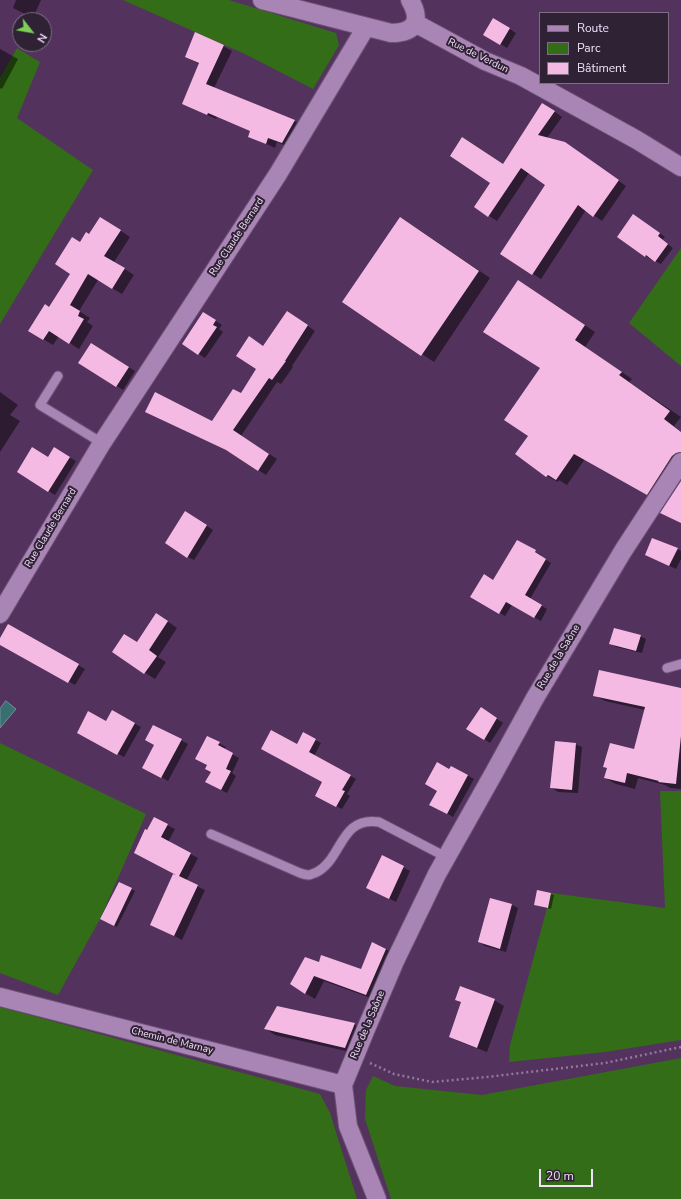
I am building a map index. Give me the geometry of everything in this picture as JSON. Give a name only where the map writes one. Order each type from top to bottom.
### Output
[{"type":"street","points":[[262,0],[391,33],[403,33],[415,23],[416,10],[410,0]]},
{"type":"street","name":"Rue de Verdun","points":[[415,23],[485,61],[521,76],[637,140],[681,167]]},
{"type":"street","name":"Rue Claude Bernard","points":[[0,614],[102,443],[278,174],[366,27]]},
{"type":"street","name":"Rue de la Saône","points":[[343,1085],[395,960],[446,857],[535,698],[623,551],[681,462]]},
{"type":"street","name":"Chemin de Marnay","points":[[0,997],[343,1085]]},
{"type":"street","points":[[343,1085],[348,1126],[377,1199]]},
{"type":"lane","points":[[58,376],[40,405],[102,443]]},
{"type":"lane","points":[[667,668],[681,664]]},
{"type":"lane","points":[[211,834],[300,873],[310,875],[320,871],[330,862],[346,834],[362,822],[369,820],[379,822],[446,857]]},
{"type":"path","points":[[355,1057],[394,1074],[432,1082],[605,1063],[681,1047]]},
{"type":"green space","points":[[123,0],[229,0],[336,33],[339,45],[313,89],[245,54]]},
{"type":"green space","points":[[15,52],[24,52],[40,62],[17,118],[93,170],[0,324],[0,78]]},
{"type":"green space","points":[[681,248],[681,366],[629,323]]},
{"type":"green space","points":[[0,743],[146,814],[100,919],[58,995],[0,973]]},
{"type":"green space","points":[[660,791],[681,791],[681,1040],[605,1052],[509,1062],[510,1045],[551,893],[665,908]]},
{"type":"green space","points":[[0,1007],[320,1094],[330,1113],[357,1199],[0,1199]]},
{"type":"green space","points":[[681,1058],[681,1199],[391,1199],[365,1119],[366,1090],[373,1076],[395,1086],[482,1095]]},
{"type":"shaded area","points":[[6,701],[16,709],[0,728],[0,709]]},
{"type":"building","points":[[493,18],[510,28],[500,45],[483,35]]},
{"type":"building","points":[[195,32],[224,45],[206,84],[295,120],[282,143],[268,138],[266,144],[248,137],[250,131],[208,113],[207,115],[182,104],[199,63],[185,57]]},
{"type":"building","points":[[542,103],[555,111],[538,135],[565,142],[619,180],[593,217],[578,205],[532,275],[500,254],[545,185],[521,168],[488,217],[474,207],[490,183],[450,156],[462,137],[503,164]]},
{"type":"building","points":[[633,214],[660,233],[658,236],[668,244],[655,262],[646,255],[645,257],[617,237]]},
{"type":"building","points":[[100,217],[121,230],[104,256],[125,268],[112,289],[88,274],[70,305],[80,311],[78,316],[84,319],[69,344],[49,331],[43,340],[28,331],[45,304],[49,307],[70,274],[55,264],[72,237],[80,242],[86,232],[89,234]]},
{"type":"building","points":[[400,217],[479,271],[421,356],[342,302]]},
{"type":"building","points":[[518,280],[585,325],[575,340],[622,372],[619,375],[670,411],[664,419],[681,432],[681,452],[672,456],[647,495],[574,454],[556,480],[548,475],[546,477],[515,454],[528,436],[504,420],[540,368],[483,332]]},
{"type":"building","points":[[287,311],[308,325],[286,361],[272,380],[269,378],[233,430],[269,454],[258,471],[226,450],[145,412],[155,392],[212,421],[233,389],[241,393],[256,369],[236,356],[249,336],[263,346]]},
{"type":"building","points":[[203,312],[216,320],[213,325],[217,327],[198,355],[182,344]]},
{"type":"building","points":[[91,343],[129,367],[116,387],[78,363]]},
{"type":"building","points":[[32,447],[48,457],[54,447],[70,457],[48,492],[17,472]]},
{"type":"building","points":[[681,481],[681,523],[660,513]]},
{"type":"building","points":[[185,511],[207,525],[187,558],[165,543]]},
{"type":"building","points":[[652,538],[678,548],[669,566],[645,555]]},
{"type":"building","points":[[517,540],[536,550],[535,552],[546,559],[525,595],[542,605],[534,618],[506,602],[499,614],[470,597],[484,574],[493,580]]},
{"type":"building","points":[[156,613],[168,621],[149,650],[157,656],[144,674],[112,652],[124,634],[137,642]]},
{"type":"building","points":[[8,624],[79,664],[68,683],[0,645],[0,638]]},
{"type":"building","points":[[614,628],[641,635],[636,651],[609,644]]},
{"type":"building","points":[[599,670],[681,688],[681,736],[676,784],[658,782],[659,781],[627,773],[625,783],[604,778],[607,768],[603,767],[610,743],[634,749],[645,707],[593,696]]},
{"type":"building","points":[[481,707],[497,718],[484,740],[466,729]]},
{"type":"building","points":[[112,710],[135,723],[117,755],[77,733],[88,711],[106,721]]},
{"type":"building","points":[[153,725],[182,739],[161,778],[142,768],[154,745],[145,740]]},
{"type":"building","points":[[271,730],[297,744],[303,732],[316,739],[309,752],[351,775],[342,790],[345,791],[336,807],[315,796],[322,782],[261,749]]},
{"type":"building","points":[[207,736],[220,742],[218,745],[233,753],[226,769],[231,771],[221,790],[205,782],[211,772],[205,769],[207,765],[195,759]]},
{"type":"building","points":[[555,741],[576,743],[572,790],[550,788]]},
{"type":"building","points":[[437,762],[449,769],[451,766],[468,775],[447,814],[429,805],[437,791],[425,784]]},
{"type":"building","points":[[154,817],[168,824],[161,837],[191,853],[179,876],[198,885],[174,936],[150,925],[173,874],[176,875],[134,853],[145,829],[147,830]]},
{"type":"building","points":[[382,855],[404,866],[389,899],[366,888]]},
{"type":"building","points":[[119,882],[132,888],[114,926],[100,919]]},
{"type":"building","points":[[537,890],[551,893],[548,908],[534,905]]},
{"type":"building","points":[[490,898],[512,904],[500,949],[478,942]]},
{"type":"building","points":[[372,942],[386,949],[366,995],[314,976],[305,994],[290,984],[305,957],[319,962],[321,955],[361,969]]},
{"type":"building","points":[[460,986],[495,999],[477,1048],[449,1037],[461,1002],[455,1000]]},
{"type":"building","points":[[277,1006],[355,1023],[345,1048],[264,1029]]}]
